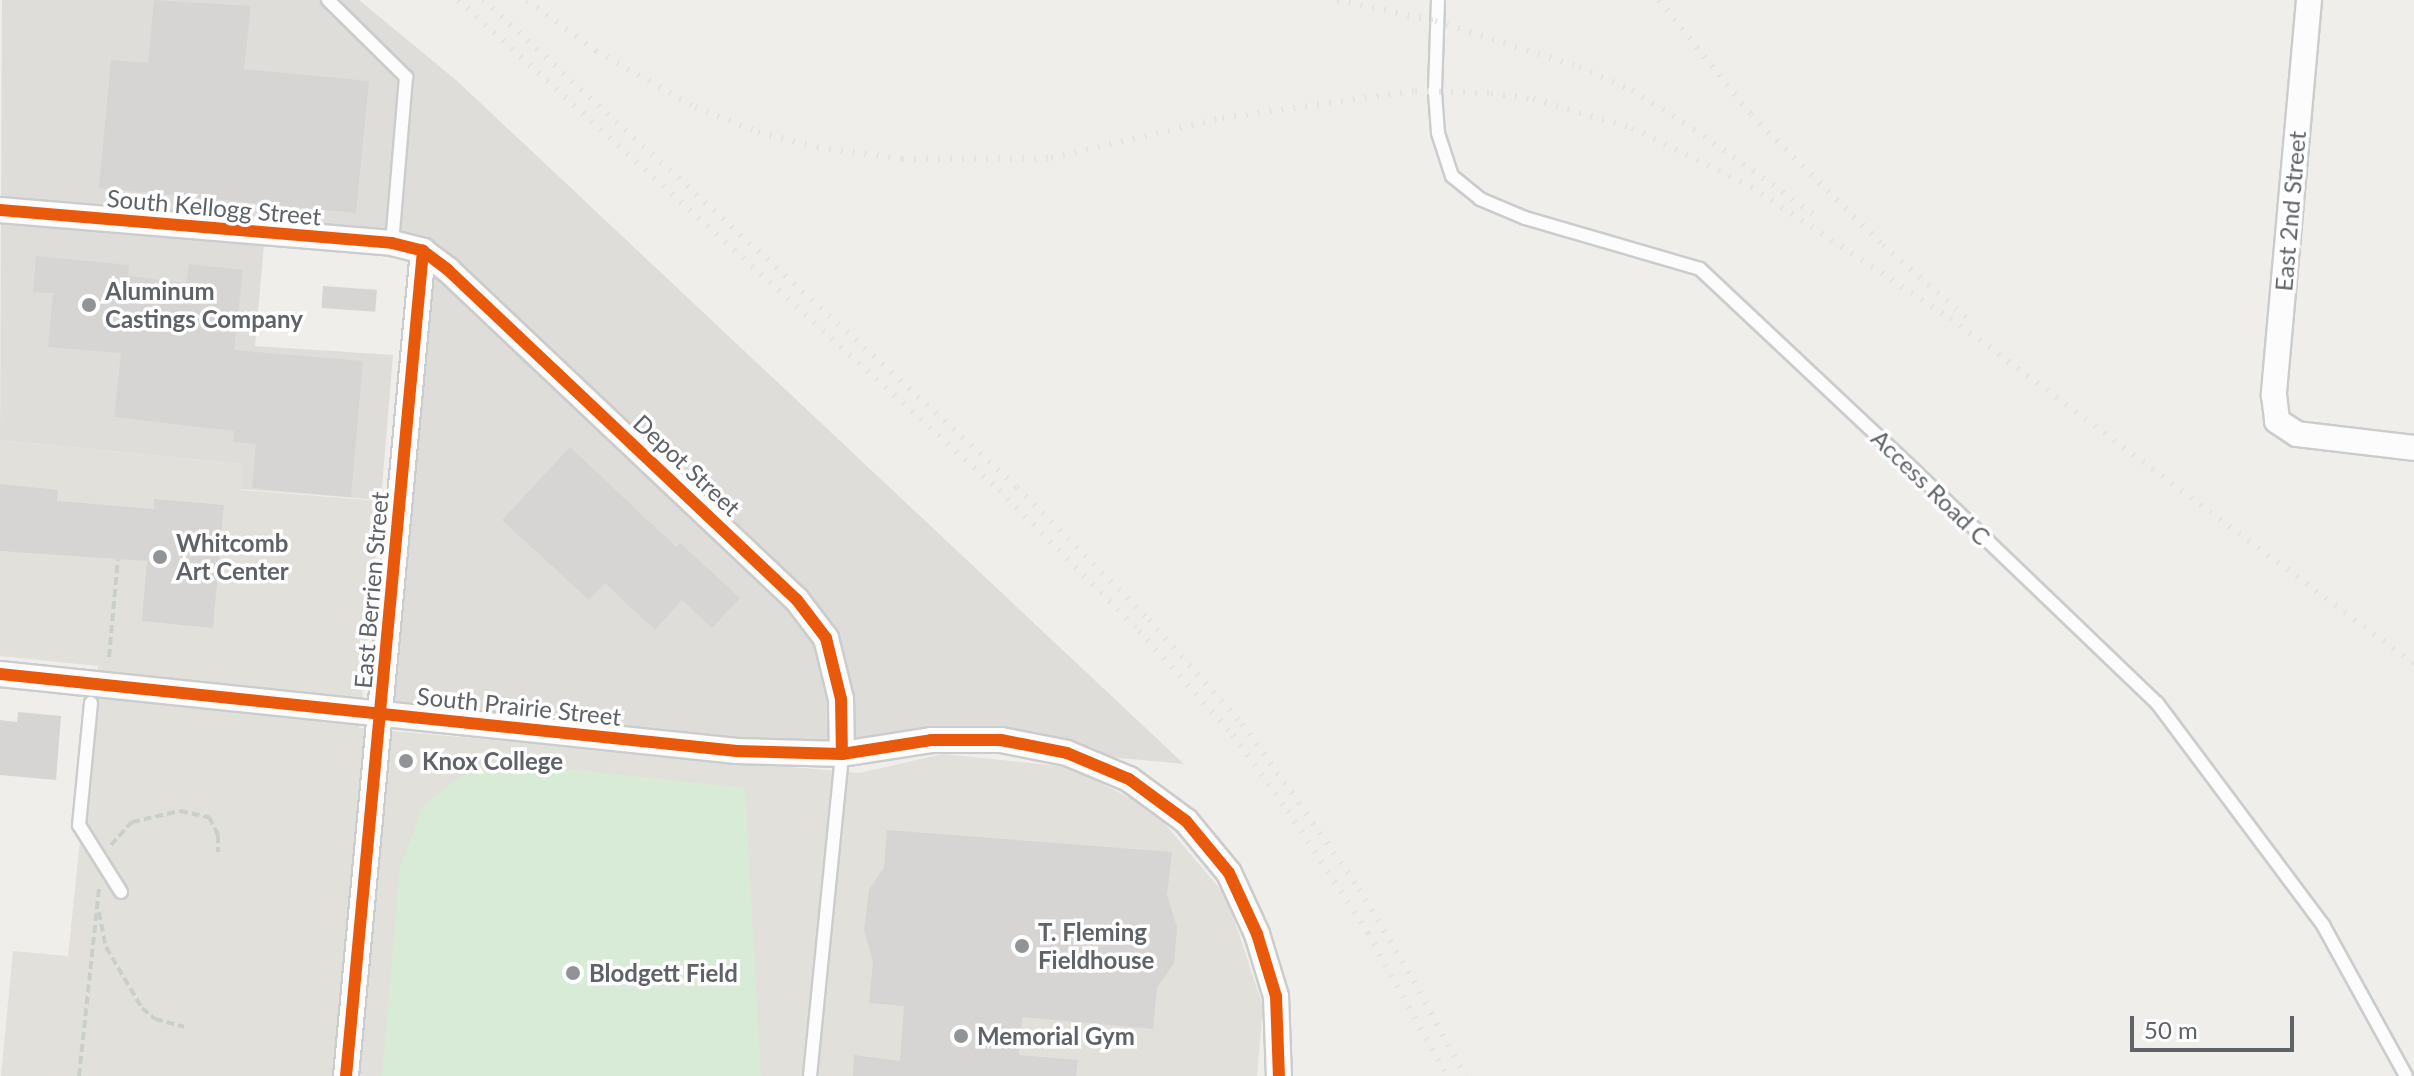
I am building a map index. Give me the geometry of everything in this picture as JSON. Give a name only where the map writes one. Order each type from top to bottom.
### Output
[{"type":"street","name":"East 2nd Street","points":[[2309,0],[2274,395],[2277,421],[2297,434],[2414,448]]},
{"type":"street","name":"South Kellogg Street","points":[[0,210],[392,243],[423,251]]},
{"type":"street","name":"East Berrien Street","points":[[346,1076],[423,251]]},
{"type":"street","name":"Depot Street","points":[[423,251],[448,270],[797,600],[826,638],[841,699],[842,754]]},
{"type":"street","name":"South Prairie Street","points":[[0,674],[737,751],[842,754],[931,740],[1001,740],[1067,753],[1129,779],[1186,821],[1229,873],[1257,934],[1276,996],[1279,1076]]},
{"type":"lane","points":[[328,0],[406,77],[392,243]]},
{"type":"lane","name":"Access Road C","points":[[1438,0],[1435,92],[1438,133],[1452,176],[1480,199],[1525,218],[1700,269],[1918,474],[2157,703],[2323,925],[2406,1076]]},
{"type":"lane","points":[[91,703],[79,825],[121,892]]},
{"type":"lane","name":"Depot Street","points":[[810,1076],[842,754]]},
{"type":"path","points":[[109,657],[118,559]]},
{"type":"path","points":[[97,907],[106,947],[142,1008],[155,1019],[184,1027]]},
{"type":"shaded area","points":[[2,0],[359,0],[456,80],[1184,764],[1067,753],[1001,740],[842,754],[382,713],[423,252],[265,234],[255,346],[393,355],[381,500],[241,489],[242,464],[0,440]]},
{"type":"shaded area","name":"Knox College","points":[[0,440],[243,464],[241,490],[381,501],[359,728],[859,773],[943,754],[1069,767],[1153,810],[1226,896],[1263,1006],[1257,1076],[1,1076],[13,951],[68,956],[98,666],[0,656]]},
{"type":"green space","name":"Blodgett Field","points":[[540,766],[745,788],[761,1076],[382,1076],[400,869],[423,805],[472,769]]},
{"type":"building","points":[[154,0],[251,6],[244,69],[369,81],[356,213],[99,188],[111,60],[148,63]]},
{"type":"building","points":[[36,256],[129,265],[128,276],[186,283],[189,264],[243,270],[234,350],[363,361],[351,497],[252,488],[256,444],[233,442],[234,431],[114,417],[121,353],[48,347],[53,293],[33,292]]},
{"type":"building","points":[[323,286],[377,290],[375,312],[321,308]]},
{"type":"building","points":[[570,447],[676,547],[680,543],[740,598],[712,628],[682,600],[655,630],[605,583],[589,600],[502,520]]},
{"type":"building","name":"Whitcomb Art Center","points":[[0,484],[58,490],[57,501],[154,509],[154,499],[224,505],[213,628],[142,621],[147,561],[0,551]]},
{"type":"building","points":[[18,712],[61,716],[56,780],[0,775],[0,720],[17,722]]},
{"type":"building","name":"T. Fleming Fieldhouse","points":[[887,830],[1172,852],[1167,895],[1177,927],[1174,963],[1157,988],[1153,1029],[1022,1017],[1019,1055],[1078,1060],[1076,1076],[853,1076],[854,1055],[900,1061],[904,1006],[869,1003],[873,962],[864,930],[869,890],[884,867]]},
{"type":"railway","points":[[458,0],[999,490],[1139,631],[1233,735],[1288,811],[1368,933],[1447,1076]]},
{"type":"railway","points":[[483,0],[1017,487],[1149,620],[1242,724],[1359,889],[1414,981],[1465,1076]]},
{"type":"railway","points":[[527,0],[596,51],[695,107],[758,132],[817,147],[902,159],[1051,158],[1222,118],[1415,91],[1491,93],[1533,99],[1632,128],[1751,187],[1950,318],[2414,664]]},
{"type":"railway","points":[[1337,0],[1435,21],[1579,67],[1632,90],[1694,129],[1813,214]]},
{"type":"railway","points":[[1659,0],[1751,115],[1883,245],[1969,320]]},
{"type":"cycle path","points":[[0,210],[392,243],[423,251],[448,270],[797,600],[826,638],[841,699],[842,754]]},
{"type":"cycle path","points":[[346,1076],[423,251]]},
{"type":"cycle path","points":[[0,674],[737,751],[842,754],[931,740],[1001,740],[1067,753],[1129,779],[1186,821],[1229,873],[1257,934],[1276,996],[1279,1076]]},
{"type":"place","name":"Aluminum Castings Company","points":[[89,305]]},
{"type":"place","name":"Whitcomb Art Center","points":[[160,557]]},
{"type":"place","name":"Knox College","points":[[406,761]]},
{"type":"place","name":"T. Fleming Fieldhouse","points":[[1022,946]]},
{"type":"place","name":"Blodgett Field","points":[[573,973]]},
{"type":"place","name":"Memorial Gym","points":[[961,1036]]}]
